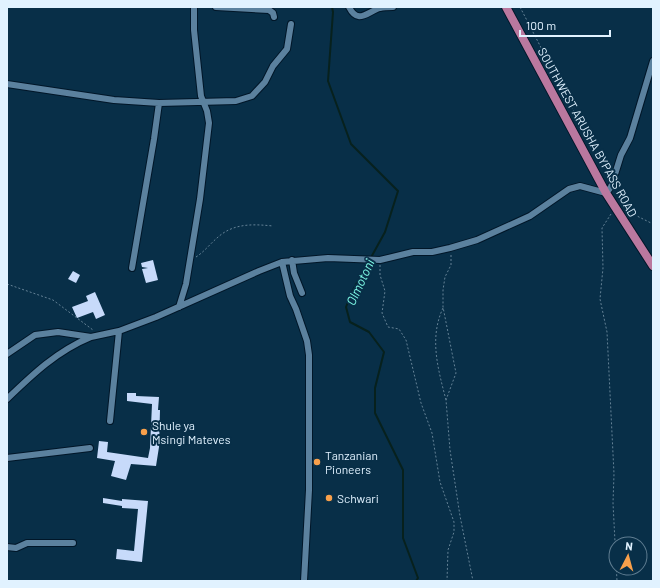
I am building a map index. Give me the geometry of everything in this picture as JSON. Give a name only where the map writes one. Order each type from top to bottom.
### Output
[{"type":"main road","name":"SOUTHWEST ARUSHA BYPASS ROAD","points":[[506,7],[606,193],[653,266]]},
{"type":"street","points":[[179,307],[184,293],[190,260],[208,145],[209,118],[202,102],[194,30],[194,7]]},
{"type":"street","points":[[216,7],[269,10],[273,13],[274,17]]},
{"type":"street","points":[[349,7],[353,14],[358,16],[367,15],[380,8],[393,7]]},
{"type":"street","points":[[7,84],[92,97],[159,103],[236,101],[252,96],[265,82],[272,66],[287,49],[291,24]]},
{"type":"street","points":[[7,399],[46,363],[69,347],[91,337],[119,331],[179,307],[258,271],[282,262],[292,260],[380,260],[409,253],[432,252],[477,240],[530,216],[569,189],[580,186],[606,193],[611,187],[621,155],[630,138],[653,61]]},
{"type":"street","points":[[132,268],[159,103]]},
{"type":"street","points":[[292,260],[294,273],[302,293]]},
{"type":"street","points":[[282,262],[290,296],[307,341],[309,355],[309,490],[304,581]]},
{"type":"street","points":[[110,421],[119,331]]},
{"type":"street","points":[[7,354],[28,338],[40,334],[58,332],[91,337]]},
{"type":"street","points":[[7,458],[90,448]]},
{"type":"street","points":[[7,547],[16,548],[27,543],[73,543]]},
{"type":"path","points":[[520,7],[594,148],[616,171]]},
{"type":"path","points":[[617,581],[613,503],[614,474],[607,332],[605,317],[601,308],[599,288],[603,268],[602,228],[615,208],[631,213],[653,224]]},
{"type":"path","points":[[190,260],[198,256],[226,230],[233,227],[273,226]]},
{"type":"path","points":[[446,400],[456,373],[443,307],[446,277],[451,265],[450,248]]},
{"type":"path","points":[[380,260],[380,275],[385,291],[382,316],[388,327],[399,329],[406,340],[421,403],[432,433],[440,482],[453,516],[454,532],[448,550],[447,581]]},
{"type":"path","points":[[7,284],[53,300],[75,318],[101,335]]},
{"type":"path","points":[[443,307],[437,321],[436,363],[446,400],[452,465],[473,581]]},
{"type":"building","points":[[153,260],[158,280],[146,283],[142,269],[148,268],[142,267],[141,263]]},
{"type":"building","points":[[73,271],[80,275],[76,283],[68,279]]},
{"type":"building","points":[[95,292],[105,315],[96,319],[93,312],[77,318],[72,307],[88,301],[86,296]]},
{"type":"building","points":[[127,393],[136,393],[136,396],[159,397],[158,410],[160,410],[159,447],[156,466],[131,464],[126,480],[111,476],[115,461],[97,458],[99,441],[108,442],[107,452],[148,458],[150,448],[152,404],[127,401]]},
{"type":"building","points":[[103,498],[122,501],[122,499],[148,501],[142,562],[116,559],[117,549],[134,551],[138,509],[122,508],[122,506],[103,503]]},
{"type":"waterway","name":"Olmotoni","points":[[332,7],[333,12],[328,81],[351,144],[398,191],[385,232],[352,292],[346,307],[350,322],[369,332],[384,352],[375,388],[375,413],[403,470],[403,538],[418,578],[416,581]]},
{"type":"place","name":"Shule ya Msingi Mateves","points":[[144,432]]},
{"type":"place","name":"Tanzanian Pioneers","points":[[317,462]]},
{"type":"place","name":"Schwari","points":[[329,498]]}]
